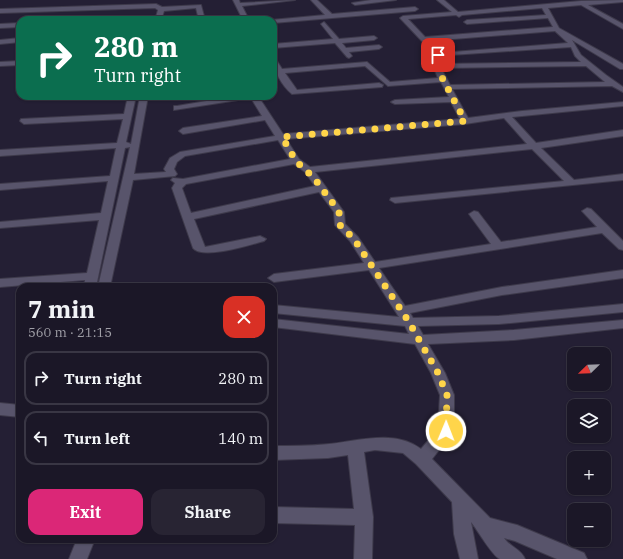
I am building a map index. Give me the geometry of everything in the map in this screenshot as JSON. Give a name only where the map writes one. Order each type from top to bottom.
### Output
[{"type":"street","points":[[59,12],[65,0]]},
{"type":"street","points":[[196,0],[201,16]]},
{"type":"street","points":[[244,16],[237,2],[292,0]]},
{"type":"street","points":[[314,0],[330,16]]},
{"type":"street","points":[[354,2],[393,0]]},
{"type":"street","points":[[440,0],[448,7]]},
{"type":"street","points":[[574,0],[586,2],[623,20]]},
{"type":"street","points":[[395,18],[457,9],[544,6],[623,0]]},
{"type":"street","points":[[354,2],[366,14]]},
{"type":"street","points":[[586,2],[623,27]]},
{"type":"street","points":[[277,21],[419,9],[411,4]]},
{"type":"street","points":[[0,12],[59,12],[156,6],[161,9],[199,6]]},
{"type":"street","points":[[544,6],[557,29],[573,45],[578,56],[623,90]]},
{"type":"street","points":[[436,8],[448,7],[457,9],[467,22],[502,50]]},
{"type":"street","points":[[159,16],[161,9]]},
{"type":"street","points":[[467,22],[551,16]]},
{"type":"street","points":[[403,18],[438,55]]},
{"type":"street","points":[[277,27],[364,21]]},
{"type":"street","points":[[324,24],[347,53],[379,47]]},
{"type":"street","points":[[0,26],[16,25]]},
{"type":"street","points":[[423,39],[557,29],[623,67]]},
{"type":"street","points":[[277,46],[374,38]]},
{"type":"street","points":[[0,42],[16,40]]},
{"type":"street","points":[[438,55],[573,45]]},
{"type":"street","points":[[0,49],[16,47]]},
{"type":"street","points":[[438,55],[436,66],[465,121]]},
{"type":"street","points":[[0,65],[16,63]]},
{"type":"street","points":[[280,71],[367,64],[388,84],[614,84]]},
{"type":"street","points":[[558,64],[580,84]]},
{"type":"street","points":[[436,66],[587,64]]},
{"type":"street","points":[[277,66],[290,88],[295,92],[380,85]]},
{"type":"street","points":[[395,102],[454,99]]},
{"type":"street","points":[[0,283],[91,282],[131,100]]},
{"type":"street","points":[[105,283],[129,177],[143,100]]},
{"type":"street","points":[[177,108],[228,100]]},
{"type":"street","points":[[256,100],[269,117],[296,161],[308,170],[339,212],[340,225],[354,239],[372,266],[409,322],[438,373],[447,395],[446,431],[422,459]]},
{"type":"street","points":[[183,182],[176,180],[169,169],[171,162],[177,156],[183,154],[282,137],[465,121],[623,104]]},
{"type":"street","points":[[24,121],[128,116]]},
{"type":"street","points":[[507,116],[534,146],[572,183]]},
{"type":"street","points":[[183,131],[269,117]]},
{"type":"street","points":[[308,170],[534,146],[623,133]]},
{"type":"street","points":[[0,153],[135,145]]},
{"type":"street","points":[[260,239],[203,250],[199,248],[177,188],[178,185],[183,182],[296,161]]},
{"type":"street","points":[[129,177],[172,174]]},
{"type":"street","points":[[395,200],[623,177]]},
{"type":"street","points":[[0,187],[114,178]]},
{"type":"street","points":[[187,217],[322,188]]},
{"type":"street","points":[[587,211],[623,247]]},
{"type":"street","points":[[474,214],[498,246]]},
{"type":"street","points":[[0,225],[105,216]]},
{"type":"street","points":[[274,278],[372,266],[605,229]]},
{"type":"street","points":[[401,311],[502,291],[623,274]]},
{"type":"street","points":[[277,309],[409,322],[499,320],[623,308]]},
{"type":"street","points":[[277,323],[419,340],[514,335],[623,324]]},
{"type":"street","points":[[1,410],[16,411]]},
{"type":"street","points":[[277,453],[328,451],[375,444],[407,447],[422,459],[485,526],[502,550],[516,559]]},
{"type":"street","points":[[355,447],[364,517],[362,559]]},
{"type":"street","points":[[460,500],[463,534],[469,559]]},
{"type":"street","points":[[277,515],[364,517]]},
{"type":"street","points":[[485,526],[517,533],[578,559]]},
{"type":"street","points":[[78,559],[84,543]]},
{"type":"route","points":[[438,55],[436,66],[465,121],[282,137],[296,161],[308,170],[339,212],[340,225],[354,239],[409,322],[438,373],[447,395],[446,431]]}]
